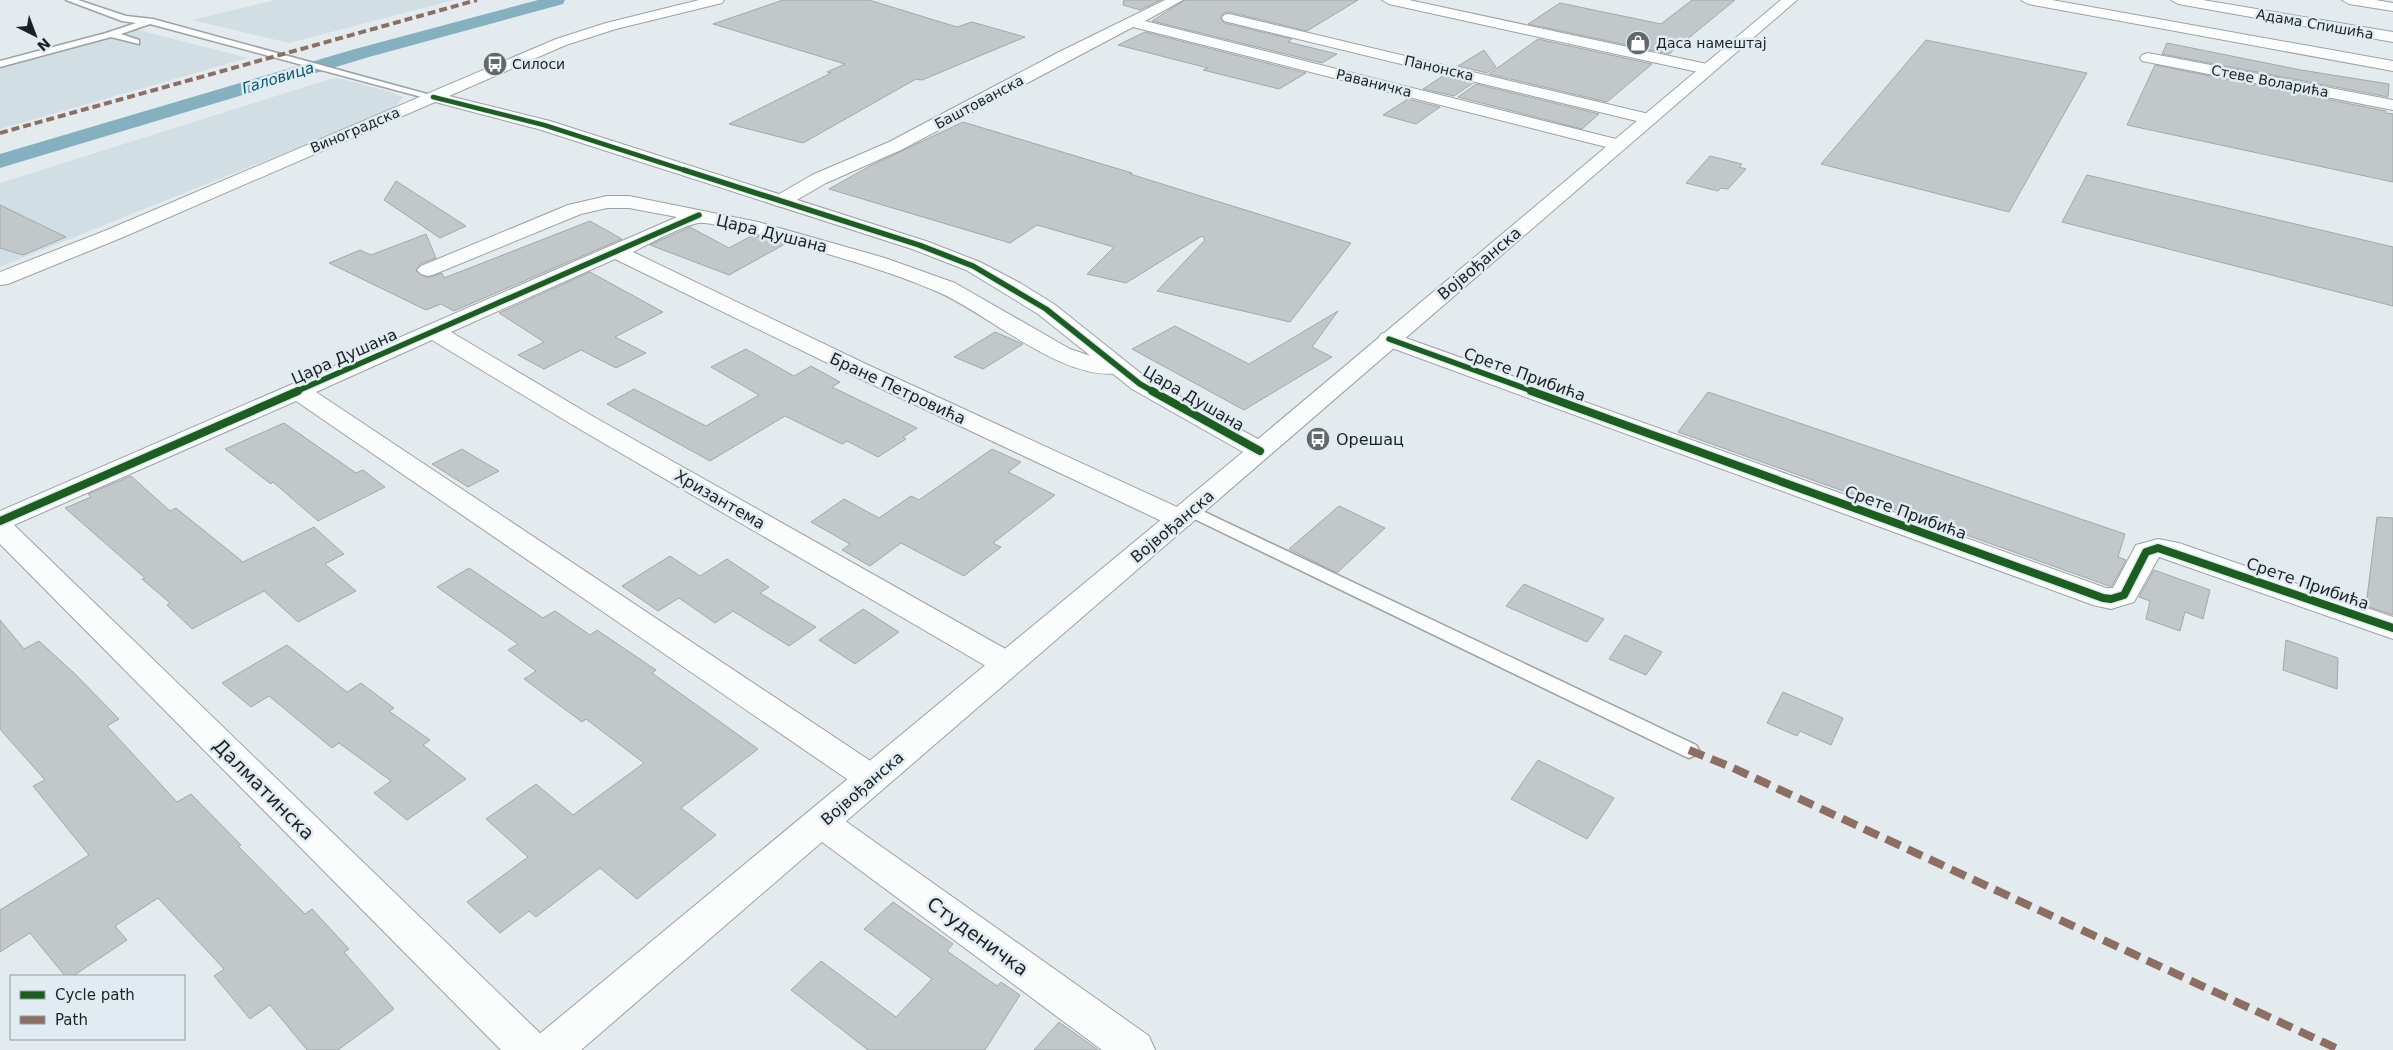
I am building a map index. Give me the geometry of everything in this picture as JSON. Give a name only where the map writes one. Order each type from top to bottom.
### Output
[{"type":"street","name":"Виноградска","points":[[0,279],[114,234],[580,35],[717,0]]},
{"type":"street","name":"Баштованска","points":[[785,199],[806,185],[904,141],[1176,0]]},
{"type":"street","points":[[1389,0],[1708,69]]},
{"type":"street","name":"Војвођанска","points":[[551,1050],[822,823],[1790,0]]},
{"type":"street","points":[[2028,0],[2393,66]]},
{"type":"street","name":"Адама Спишића","points":[[2178,0],[2393,37]]},
{"type":"street","points":[[2349,0],[2393,7]]},
{"type":"street","name":"Панонска","points":[[1229,18],[1649,119]]},
{"type":"street","name":"Раваничка","points":[[1131,22],[1618,145]]},
{"type":"street","name":"Стеве Воларића","points":[[2148,58],[2393,105]]},
{"type":"street","points":[[433,97],[544,125],[785,199],[919,245],[973,266],[1046,310],[1117,367]]},
{"type":"street","points":[[428,270],[575,209],[596,204],[629,202],[699,215]]},
{"type":"street","name":"Цара Душана","points":[[0,522],[699,215],[783,234],[906,272],[963,297],[1062,354],[1091,364],[1117,367],[1174,405],[1260,451]]},
{"type":"street","name":"Бране Петровића","points":[[617,252],[860,370],[1185,515]]},
{"type":"street","name":"Хризантема","points":[[434,332],[585,422],[1007,664]]},
{"type":"street","name":"Срете Прибића","points":[[1389,340],[2103,598],[2112,599],[2124,595],[2146,552],[2158,548],[2170,550],[2393,628]]},
{"type":"street","points":[[298,391],[872,779]]},
{"type":"street","name":"Далматинска","points":[[0,528],[529,1050]]},
{"type":"street","name":"Студеничка","points":[[822,823],[1135,1050]]},
{"type":"lane","points":[[70,0],[125,19],[150,21],[433,97]]},
{"type":"lane","points":[[0,64],[113,34],[150,21]]},
{"type":"lane","points":[[26,47],[93,34],[113,34],[136,42]]},
{"type":"lane","points":[[1185,515],[1689,750]]},
{"type":"shaded area","points":[[275,0],[454,0],[289,43],[192,20]]},
{"type":"shaded area","points":[[123,26],[248,58],[0,129],[0,61],[69,44]]},
{"type":"shaded area","points":[[339,78],[403,97],[394,109],[0,267],[0,183],[330,79]]},
{"type":"building","points":[[783,0],[869,0],[957,27],[972,22],[1025,37],[922,80],[916,79],[803,143],[729,124],[831,73],[827,72],[845,64],[713,24]]},
{"type":"building","points":[[1124,0],[1161,0],[1140,10],[1123,5]]},
{"type":"building","points":[[1185,0],[1358,0],[1307,31],[1229,12],[1224,13],[1220,17],[1224,23],[1292,39],[1288,42],[1337,54],[1322,63],[1152,21]]},
{"type":"building","points":[[1692,0],[1735,0],[1669,54],[1528,24],[1560,3],[1661,24]]},
{"type":"building","points":[[1145,32],[1306,73],[1279,89],[1203,70],[1208,68],[1118,45]]},
{"type":"building","points":[[1538,39],[1652,64],[1607,102],[1489,74]]},
{"type":"building","points":[[1926,40],[2087,73],[2009,212],[1821,164]]},
{"type":"building","points":[[2167,43],[2301,70],[2389,84],[2388,97],[2162,54]]},
{"type":"building","points":[[1484,50],[1496,67],[1487,73],[1458,66]]},
{"type":"building","points":[[2155,65],[2386,111],[2386,113],[2393,114],[2393,182],[2127,125]]},
{"type":"building","points":[[1443,76],[1473,83],[1454,96],[1423,89]]},
{"type":"building","points":[[1476,84],[1599,114],[1582,129],[1458,97]]},
{"type":"building","points":[[1408,99],[1440,107],[1416,124],[1383,115]]},
{"type":"building","points":[[963,122],[1132,173],[1130,174],[1351,243],[1290,322],[1157,291],[1205,240],[1202,236],[1126,283],[1087,274],[1114,247],[1037,225],[1010,243],[829,189],[870,166]]},
{"type":"building","points":[[1710,156],[1742,164],[1739,167],[1746,169],[1728,189],[1721,188],[1718,191],[1686,183]]},
{"type":"building","points":[[2087,175],[2393,247],[2393,306],[2062,222]]},
{"type":"building","points":[[396,181],[466,226],[440,238],[384,200]]},
{"type":"building","points":[[0,205],[66,237],[23,255],[0,248]]},
{"type":"building","points":[[590,221],[622,239],[454,311],[441,304],[426,310],[329,263],[360,250],[371,255],[426,234],[436,258],[420,264],[416,271],[427,278],[442,273],[444,278]]},
{"type":"building","points":[[690,227],[729,248],[753,235],[785,244],[729,275],[650,245]]},
{"type":"building","points":[[590,272],[663,312],[615,337],[646,353],[616,368],[581,350],[544,369],[518,355],[544,342],[499,313]]},
{"type":"building","points":[[1338,311],[1312,347],[1332,357],[1244,410],[1132,349],[1175,326],[1249,364]]},
{"type":"building","points":[[995,332],[1023,344],[983,369],[954,357]]},
{"type":"building","points":[[746,349],[794,376],[811,366],[840,382],[832,387],[917,428],[903,437],[906,439],[878,457],[847,441],[842,444],[785,416],[710,461],[607,404],[634,389],[706,426],[759,395],[711,367]]},
{"type":"building","points":[[1708,392],[2125,534],[2118,557],[2126,560],[2112,586],[2109,586],[1678,432]]},
{"type":"building","points":[[284,423],[356,473],[363,470],[385,487],[318,521],[273,482],[271,484],[225,449]]},
{"type":"building","points":[[462,449],[499,471],[468,487],[432,464]]},
{"type":"building","points":[[992,449],[1021,462],[1008,472],[1055,495],[993,543],[1001,547],[964,576],[901,543],[870,566],[842,550],[850,544],[811,522],[844,499],[879,518],[911,496],[919,500]]},
{"type":"building","points":[[131,476],[170,511],[176,508],[243,562],[314,527],[344,554],[325,564],[356,591],[298,622],[264,591],[192,629],[167,605],[170,603],[142,579],[145,578],[65,508],[91,497],[88,494]]},
{"type":"building","points":[[1339,506],[1385,528],[1337,573],[1289,549]]},
{"type":"building","points":[[2377,517],[2393,518],[2393,615],[2366,606]]},
{"type":"building","points":[[670,556],[700,576],[727,559],[769,587],[760,593],[816,627],[789,646],[733,611],[715,623],[679,598],[658,611],[622,586]]},
{"type":"building","points":[[469,568],[543,618],[555,611],[590,635],[597,630],[656,670],[652,673],[758,749],[681,808],[716,835],[637,899],[600,868],[536,917],[529,911],[500,933],[467,902],[528,857],[486,819],[536,784],[573,815],[644,763],[586,719],[582,722],[524,679],[536,671],[508,650],[518,644],[437,587]]},
{"type":"building","points":[[2154,570],[2210,590],[2203,619],[2185,612],[2180,631],[2146,619],[2150,601],[2139,597]]},
{"type":"building","points":[[1524,584],[1604,619],[1587,642],[1506,606]]},
{"type":"building","points":[[863,609],[899,632],[855,664],[819,640]]},
{"type":"building","points":[[0,620],[24,649],[39,641],[74,673],[119,719],[107,726],[177,802],[191,794],[241,845],[238,846],[305,914],[312,909],[349,949],[344,952],[394,1009],[338,1050],[307,1050],[270,1005],[250,1019],[214,976],[224,969],[158,898],[115,926],[127,940],[74,975],[64,975],[30,933],[0,952],[0,910],[89,855],[33,786],[45,780],[0,729]]},
{"type":"building","points":[[1625,635],[1662,652],[1646,675],[1609,659]]},
{"type":"building","points":[[2286,640],[2338,658],[2337,689],[2283,670]]},
{"type":"building","points":[[287,645],[347,692],[361,683],[394,708],[389,711],[430,740],[423,745],[466,779],[407,820],[374,793],[391,781],[339,743],[332,748],[269,696],[251,707],[222,683]]},
{"type":"building","points":[[1783,692],[1843,718],[1831,745],[1800,731],[1797,736],[1767,723]]},
{"type":"building","points":[[1538,760],[1614,798],[1587,839],[1511,799]]},
{"type":"building","points":[[893,902],[953,944],[947,951],[997,986],[1001,982],[1020,995],[985,1050],[868,1050],[791,990],[821,961],[896,1017],[932,979],[864,929]]},
{"type":"building","points":[[1059,1022],[1098,1050],[1034,1050]]},
{"type":"waterway","name":"Галовица","points":[[0,161],[362,53],[557,0]]},
{"type":"marked path","points":[[0,133],[477,0]]},
{"type":"marked path","points":[[1689,750],[1731,767],[2340,1050]]},
{"type":"cycle path","points":[[433,97],[544,125],[919,245],[973,266],[1046,309],[1140,384],[1260,451]]},
{"type":"cycle path","points":[[0,521],[699,215]]},
{"type":"cycle path","points":[[1389,339],[2103,598],[2111,599],[2124,595],[2146,552],[2158,548],[2169,550],[2393,628]]},
{"type":"place","name":"Даса намештај","points":[[1638,43]]},
{"type":"place","name":"Силоси","points":[[495,64]]},
{"type":"place","name":"Орешац","points":[[1318,439]]}]
